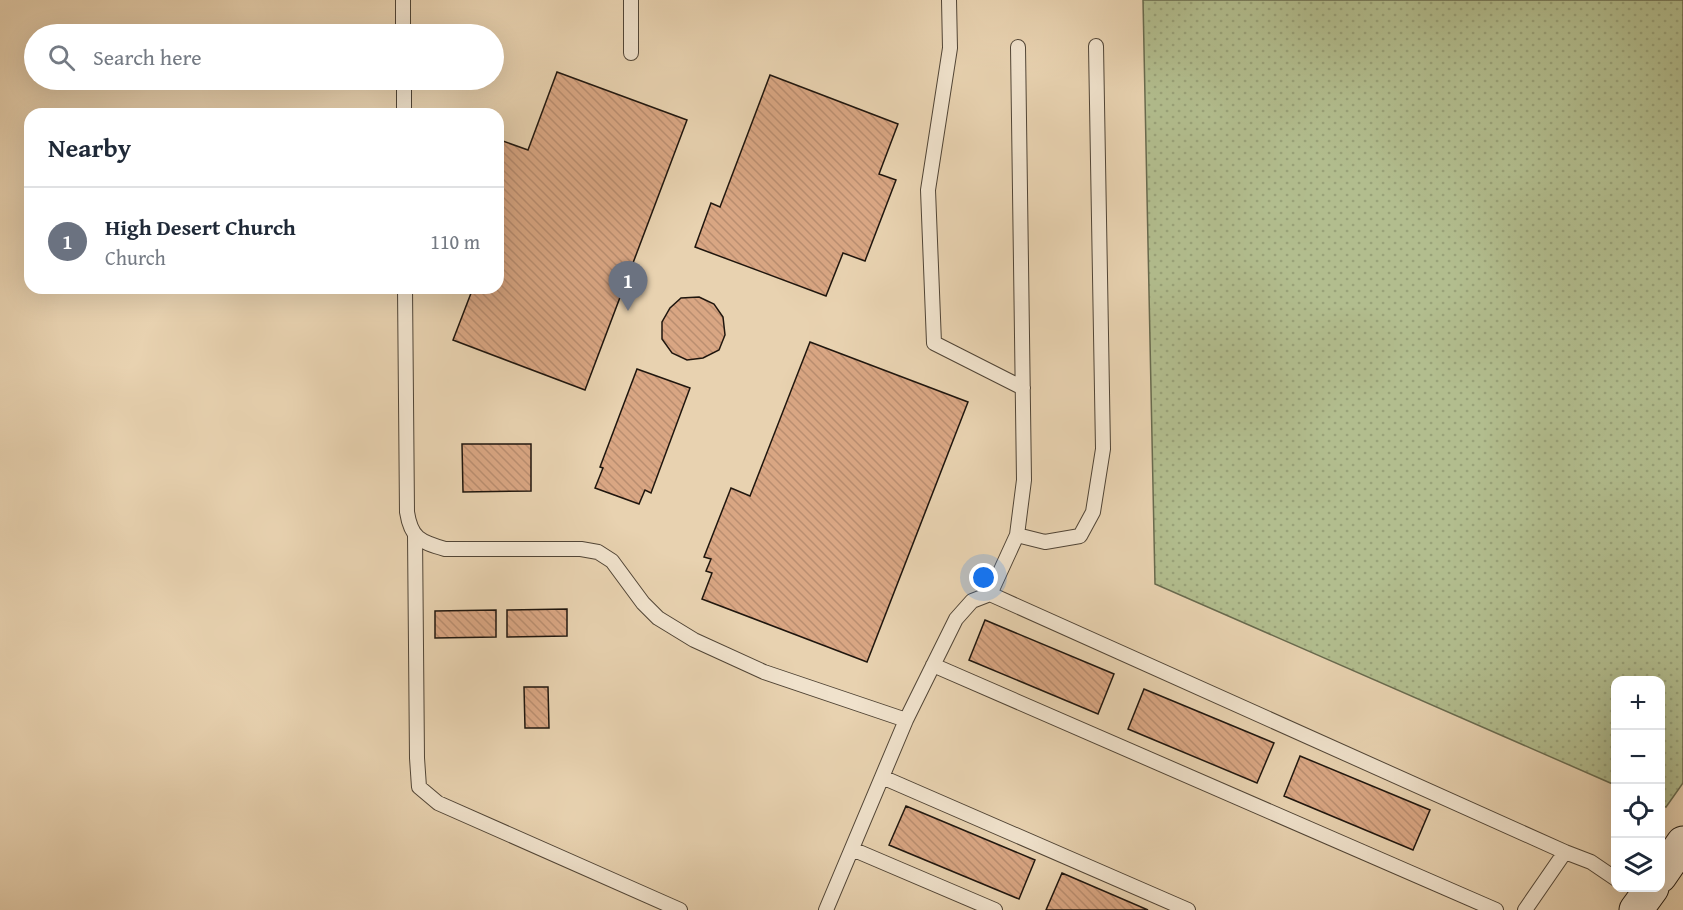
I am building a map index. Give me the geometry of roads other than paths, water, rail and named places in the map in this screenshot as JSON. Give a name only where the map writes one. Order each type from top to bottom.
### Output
[{"type":"street","points":[[1646,893],[1683,843]]},
{"type":"lane","points":[[403,0],[403,24]]},
{"type":"lane","points":[[631,0],[631,53]]},
{"type":"lane","points":[[949,0],[950,48],[928,190],[934,343],[1023,388]]},
{"type":"lane","points":[[1017,536],[1045,542],[1080,536],[1093,512],[1103,449],[1096,46]]},
{"type":"lane","points":[[826,910],[906,720],[933,664],[956,619],[972,601],[990,594],[1017,536],[1024,480],[1018,47]]},
{"type":"lane","points":[[404,90],[404,108]]},
{"type":"lane","points":[[405,294],[407,512],[409,525],[415,536],[426,544],[445,549],[581,549],[598,552],[612,561],[643,603],[658,618],[694,640],[764,672],[906,720]]},
{"type":"lane","points":[[415,536],[419,787],[438,803],[680,910]]},
{"type":"lane","points":[[990,594],[1591,862],[1611,876]]},
{"type":"lane","points":[[933,664],[1496,910]]},
{"type":"lane","points":[[882,777],[1188,910]]},
{"type":"lane","points":[[852,849],[996,910]]},
{"type":"lane","points":[[1525,910],[1565,852]]},
{"type":"place","name":"High Desert Church","points":[[628,311]]}]
